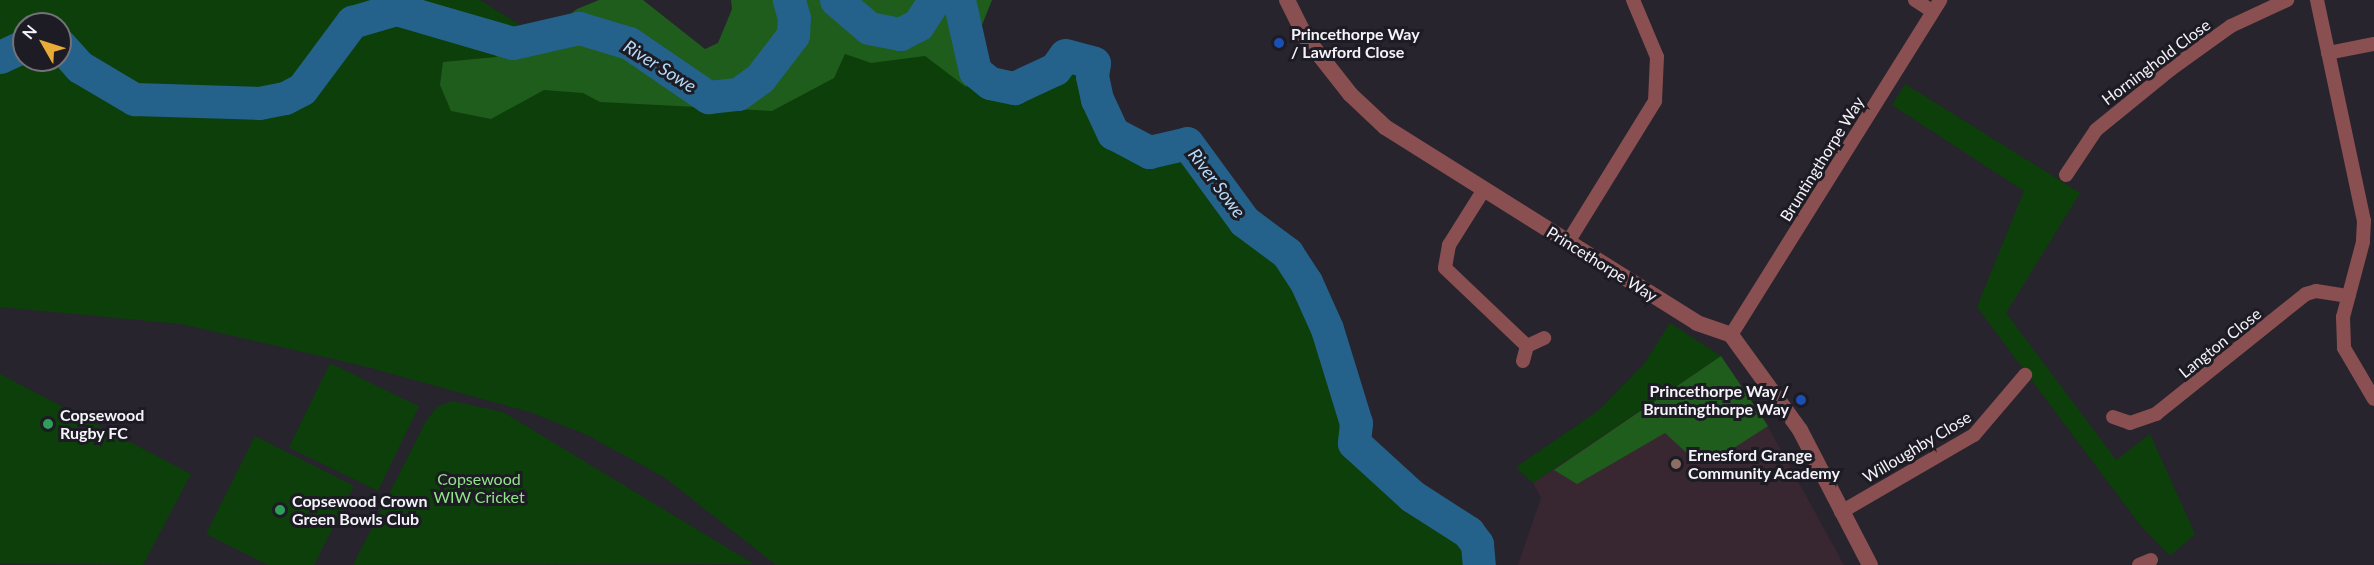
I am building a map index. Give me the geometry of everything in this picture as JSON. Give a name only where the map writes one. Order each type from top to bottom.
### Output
[{"type":"street","name":"Princethorpe Way","points":[[1287,0],[1306,38],[1350,94],[1385,127],[1483,191],[1697,323],[1731,335]]},
{"type":"street","points":[[1568,242],[1655,101],[1657,57],[1633,0]]},
{"type":"street","points":[[1916,0],[1936,6]]},
{"type":"street","name":"Horninghold Close","points":[[2066,175],[2096,130],[2162,76],[2217,34],[2287,0]]},
{"type":"street","points":[[2317,0],[2369,236],[2342,324],[2344,348],[2374,399]]},
{"type":"street","name":"Bruntingthorpe Way","points":[[1731,335],[1936,6]]},
{"type":"street","points":[[2328,53],[2374,44]]},
{"type":"street","points":[[1483,191],[1449,244],[1445,268],[1527,346]]},
{"type":"street","name":"Langton Close","points":[[2113,417],[2130,423],[2156,414],[2306,294],[2316,291],[2349,296]]},
{"type":"street","points":[[1731,335],[1800,429],[1870,565]]},
{"type":"street","points":[[1523,361],[1527,346],[1544,338]]},
{"type":"street","name":"Willoughby Close","points":[[1841,512],[1974,435],[2025,375]]},
{"type":"shaded area","name":"Ernesford Grange Community Academy","points":[[1721,356],[1762,416],[1844,565],[1518,565],[1541,498],[1533,483]]},
{"type":"green space","points":[[0,0],[480,0],[539,37],[579,28],[708,96],[792,35],[969,43],[975,71],[990,83],[1014,88],[1055,69],[1065,55],[1094,63],[1092,76],[1097,99],[1113,133],[1149,152],[1187,143],[1244,221],[1287,253],[1306,282],[1328,329],[1356,423],[1354,444],[1412,496],[1468,532],[1477,544],[1479,565],[776,565],[664,477],[587,435],[530,412],[363,366],[181,324],[0,307]]},
{"type":"green space","points":[[599,0],[643,0],[705,49],[718,43],[732,9],[731,0],[992,0],[976,40],[966,87],[925,56],[871,63],[845,54],[834,78],[772,111],[600,102],[583,93],[544,90],[491,119],[451,111],[440,85],[443,62],[496,57],[539,37],[577,9]]},
{"type":"green space","points":[[1905,84],[2080,193],[2006,313],[2116,460],[2150,434],[2195,534],[2170,556],[2140,525],[1977,307],[2024,191],[1892,105]]},
{"type":"green space","points":[[1670,323],[1721,356],[1533,483],[1516,467],[1598,411],[1644,364]]},
{"type":"green space","points":[[1721,356],[1768,426],[1723,455],[1689,455],[1665,433],[1577,484],[1554,470]]},
{"type":"green space","points":[[330,363],[419,406],[378,491],[289,447]]},
{"type":"green space","name":"Copsewood Rugby FC","points":[[0,374],[191,474],[143,565],[0,563]]},
{"type":"green space","name":"Copsewood WIW Cricket","points":[[452,401],[503,412],[754,564],[353,565],[426,421],[437,407]]},
{"type":"green space","name":"Copsewood Crown Green Bowls Club","points":[[255,436],[354,486],[314,565],[268,565],[206,534]]},
{"type":"waterway","name":"River Sowe","points":[[72,58],[80,67],[134,99],[259,103],[285,98],[302,89],[352,22],[396,9],[513,43],[579,28],[629,43],[708,97],[738,94],[760,78],[793,35],[794,18],[789,0]]},
{"type":"waterway","name":"River Sowe","points":[[836,0],[869,28],[900,34],[918,25],[934,0]]},
{"type":"waterway","name":"River Sowe","points":[[959,0],[975,71],[990,83],[1014,88],[1055,69],[1065,55],[1094,63],[1092,76],[1097,99],[1113,133],[1149,152],[1187,143],[1244,221],[1287,253],[1306,282],[1327,329],[1356,423],[1354,443],[1412,496],[1468,532],[1477,544],[1479,565]]},
{"type":"waterway","name":"River Sowe","points":[[0,57],[12,52]]},
{"type":"place","name":"Princethorpe Way / Lawford Close","points":[[1279,43]]},
{"type":"place","name":"Princethorpe Way / Bruntingthorpe Way","points":[[1801,400]]},
{"type":"place","name":"Copsewood Rugby FC","points":[[48,424]]},
{"type":"place","name":"Ernesford Grange Community Academy","points":[[1676,464]]},
{"type":"place","name":"Copsewood Crown Green Bowls Club","points":[[280,510]]}]
